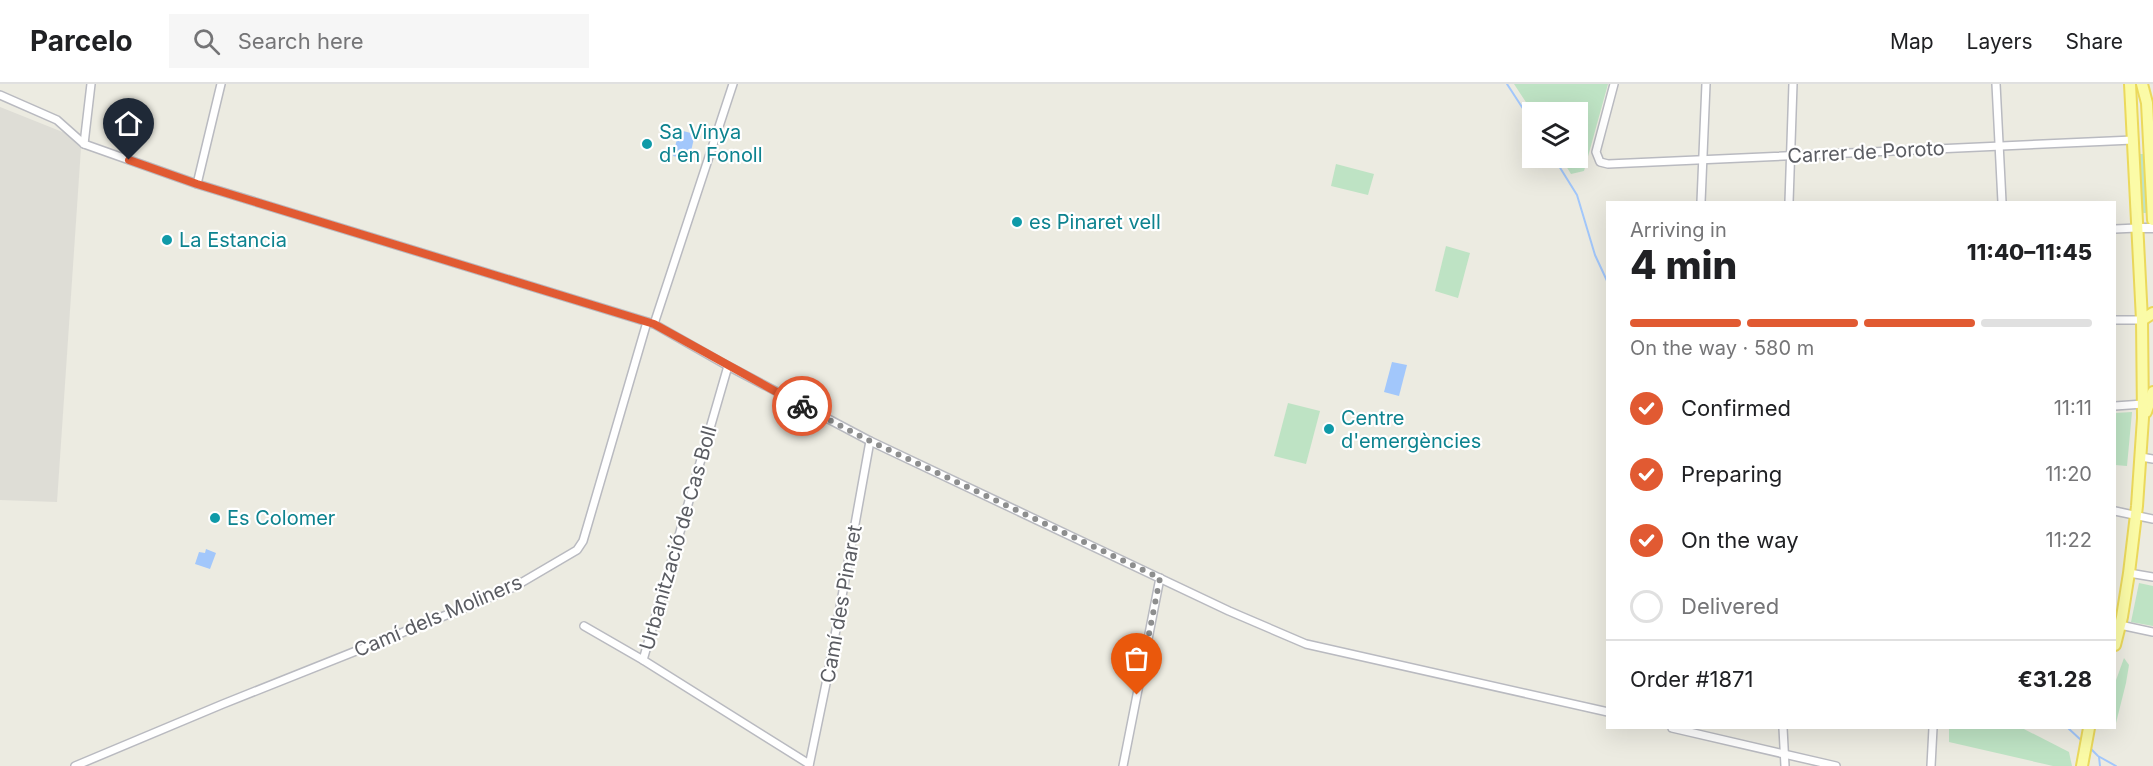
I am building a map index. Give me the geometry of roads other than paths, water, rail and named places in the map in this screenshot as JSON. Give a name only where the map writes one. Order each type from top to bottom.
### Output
[{"type":"main road","points":[[2116,641],[2129,573],[2136,516],[2143,418],[2150,401],[2144,384],[2130,84]]},
{"type":"main road","points":[[2142,84],[2147,103],[2151,139],[2153,220]]},
{"type":"main road","points":[[2133,140],[2151,139]]},
{"type":"main road","points":[[2142,320],[2153,313]]},
{"type":"main road","points":[[2082,766],[2089,729]]},
{"type":"street","points":[[84,144],[91,84]]},
{"type":"street","points":[[197,184],[221,84]]},
{"type":"street","name":"Camí dels Moliners","points":[[75,766],[514,587],[577,550],[583,542],[651,323],[733,84]]},
{"type":"street","name":"Carrer de Poroto","points":[[1614,84],[1596,152],[1600,162],[1608,164],[2133,140]]},
{"type":"street","points":[[1701,201],[1706,84]]},
{"type":"street","points":[[1789,201],[1793,84]]},
{"type":"street","points":[[1996,84],[2002,201]]},
{"type":"street","points":[[0,95],[57,120],[84,144],[197,184],[651,323],[870,441],[1229,611],[1306,644],[1606,712]]},
{"type":"street","points":[[2116,229],[2153,228]]},
{"type":"street","points":[[2116,320],[2142,320]]},
{"type":"street","name":"Urbanització de Cas Boll","points":[[728,366],[643,660],[809,765]]},
{"type":"street","points":[[2116,406],[2150,401]]},
{"type":"street","name":"Camí des Pinaret","points":[[809,765],[828,674],[870,441]]},
{"type":"street","points":[[2140,457],[2153,459]]},
{"type":"street","points":[[2116,511],[2153,519]]},
{"type":"street","points":[[2129,573],[2153,577]]},
{"type":"street","points":[[1123,766],[1160,578]]},
{"type":"street","points":[[2120,625],[2153,632]]},
{"type":"street","points":[[584,626],[643,660]]},
{"type":"street","points":[[1684,729],[1709,731],[1784,754],[1836,766]]},
{"type":"street","points":[[1784,729],[1785,766]]},
{"type":"street","points":[[1931,766],[1933,729]]},
{"type":"water","points":[[679,130],[695,134],[689,160],[673,156]]},
{"type":"water","points":[[1392,362],[1407,365],[1399,396],[1384,392]]},
{"type":"water","points":[[206,549],[216,553],[210,569],[195,564],[199,552],[205,553]]},
{"type":"waterway","points":[[1507,84],[1522,107]]},
{"type":"waterway","points":[[1560,168],[1577,195],[1595,255],[1606,279]]},
{"type":"waterway","points":[[2069,729],[2082,741]]},
{"type":"waterway","points":[[2089,747],[2098,756],[2116,766]]},
{"type":"waterway","points":[[2099,757],[2100,766]]},
{"type":"place","name":"Sa Vinya d'en Fonoll","points":[[647,144]]},
{"type":"place","name":"es Pinaret vell","points":[[1017,222]]},
{"type":"place","name":"La Estancia","points":[[167,240]]},
{"type":"place","name":"Centre d'emergències","points":[[1329,429]]},
{"type":"place","name":"Es Colomer","points":[[215,518]]}]
